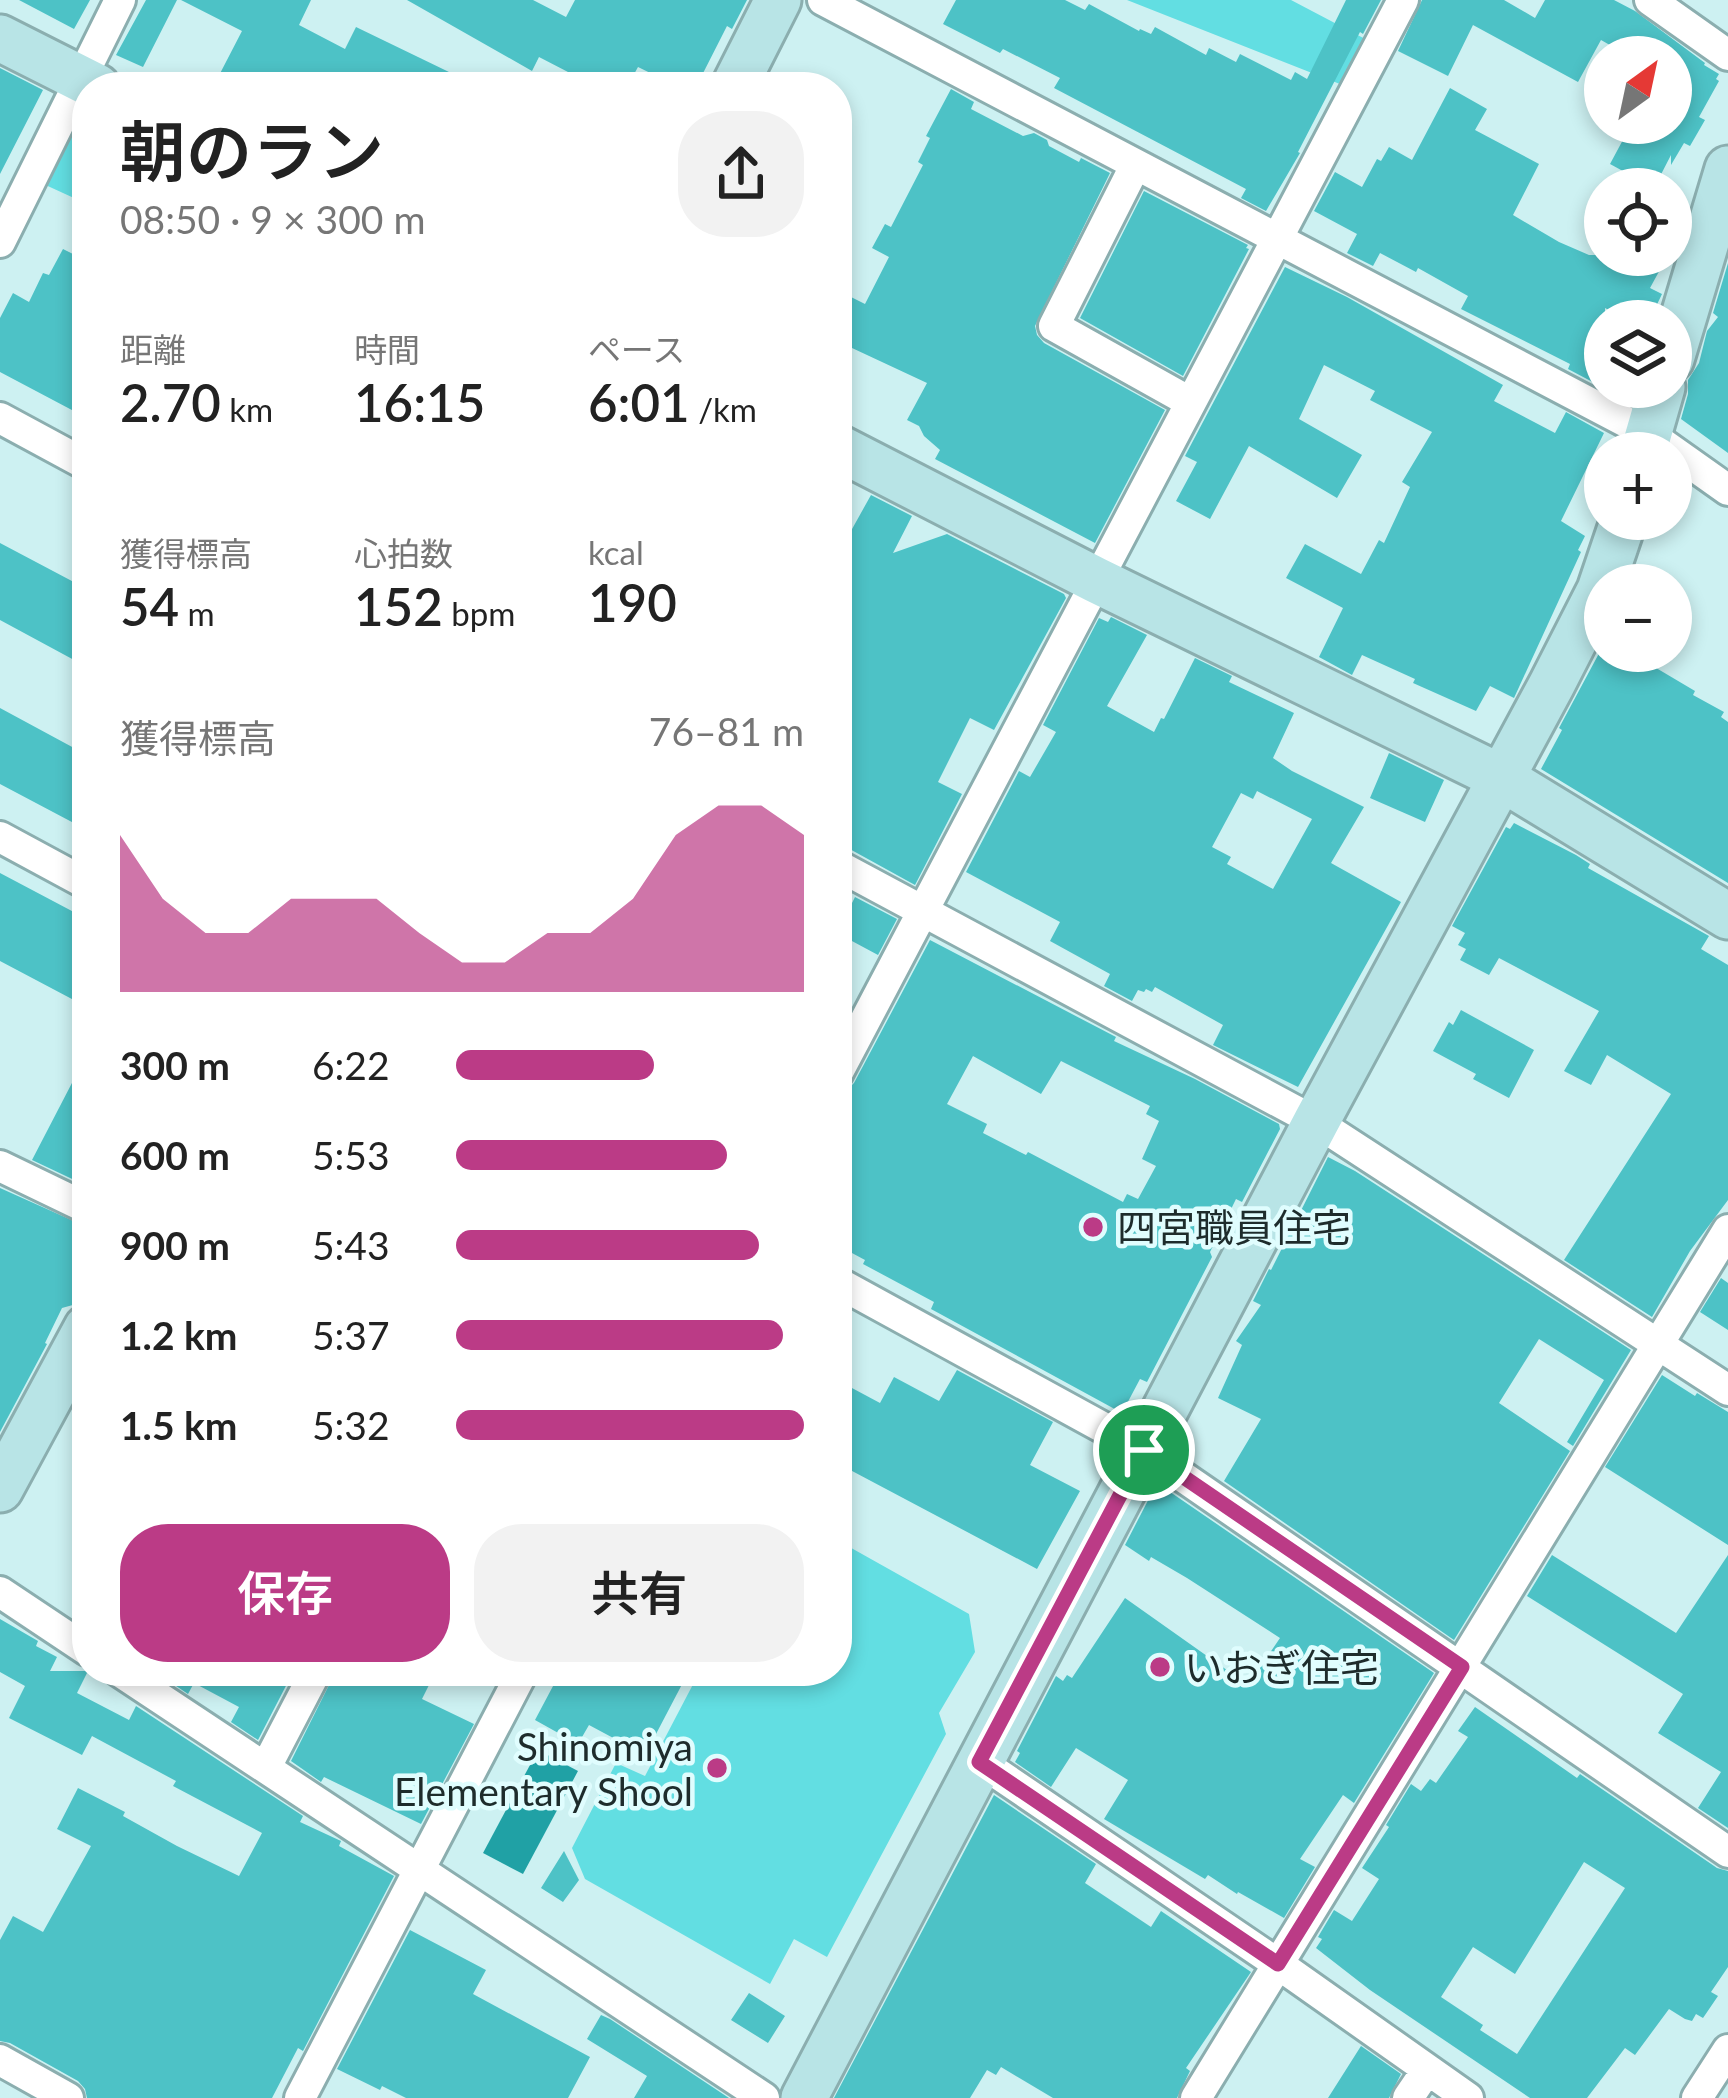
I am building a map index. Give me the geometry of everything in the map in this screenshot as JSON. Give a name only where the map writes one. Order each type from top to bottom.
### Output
[{"type":"street","points":[[93,72],[120,0]]},
{"type":"street","points":[[742,72],[778,0]]},
{"type":"street","points":[[823,0],[1275,239],[1624,432]]},
{"type":"street","points":[[852,1045],[1402,0]]},
{"type":"street","points":[[1650,0],[1728,56]]},
{"type":"street","points":[[0,38],[72,74]]},
{"type":"street","points":[[1,238],[72,113]]},
{"type":"street","points":[[1135,166],[1054,326],[1190,402]]},
{"type":"street","points":[[1688,300],[1728,169]]},
{"type":"street","points":[[0,418],[72,457]]},
{"type":"street","points":[[852,455],[1500,777],[1728,916]]},
{"type":"street","points":[[1692,470],[1728,490]]},
{"type":"street","points":[[804,2098],[1600,590],[1617,540]]},
{"type":"street","points":[[0,837],[72,876]]},
{"type":"street","points":[[852,873],[1316,1122],[1728,1390]]},
{"type":"street","points":[[0,1166],[72,1201]]},
{"type":"street","points":[[1196,2098],[1728,1230]]},
{"type":"street","points":[[852,1290],[1144,1450],[1728,1852]]},
{"type":"street","points":[[0,1489],[12,1437],[72,1350]]},
{"type":"street","points":[[0,1592],[72,1640]]},
{"type":"street","points":[[142,1686],[764,2098]]},
{"type":"street","points":[[266,1767],[308,1686]]},
{"type":"street","points":[[300,2098],[515,1686]]},
{"type":"street","points":[[979,1762],[1468,2098]]},
{"type":"street","points":[[1696,2098],[1728,2050]]},
{"type":"street","points":[[0,2060],[68,2098]]},
{"type":"street","points":[[1408,2098],[1427,2070]]},
{"type":"shaded area","points":[[1127,0],[1291,0],[1369,41],[1345,86]]},
{"type":"shaded area","points":[[72,115],[72,197],[39,182]]},
{"type":"shaded area","points":[[852,1548],[969,1614],[975,1652],[939,1713],[946,1734],[827,1957],[794,1939],[770,1984],[585,1879],[572,1848],[616,1763],[645,1776],[692,1686],[852,1686]]},
{"type":"shaded area","points":[[538,1750],[578,1771],[523,1874],[483,1853]]},
{"type":"building","points":[[19,0],[90,0],[74,29]]},
{"type":"building","points":[[146,0],[177,0],[143,67],[116,55]]},
{"type":"building","points":[[181,0],[311,0],[299,25],[345,49],[356,27],[449,72],[221,72],[242,31]]},
{"type":"building","points":[[407,0],[533,0],[566,17],[575,0],[747,0],[732,29],[727,26],[704,72],[648,72],[638,67],[635,72],[568,72],[539,57],[532,71]]},
{"type":"building","points":[[956,0],[1065,0],[1085,10],[1089,4],[1139,31],[1151,34],[1155,27],[1206,55],[1209,48],[1236,62],[1240,54],[1291,80],[1295,72],[1307,79],[1346,0],[1381,0],[1266,211],[1241,198],[1246,189],[1054,88],[1060,78],[943,24]]},
{"type":"building","points":[[1422,0],[1504,0],[1535,18],[1545,0],[1614,0],[1669,36],[1584,36],[1584,71],[1578,82],[1473,25],[1448,76],[1398,51]]},
{"type":"building","points":[[1692,53],[1719,74],[1699,117],[1705,120],[1692,143]]},
{"type":"building","points":[[0,68],[43,90],[0,174]]},
{"type":"building","points":[[1450,88],[1487,109],[1475,130],[1539,164],[1513,215],[1584,253],[1584,276],[1657,276],[1650,288],[1662,294],[1659,300],[1584,300],[1584,377],[1568,369],[1570,364],[1461,309],[1468,296],[1418,268],[1416,272],[1380,253],[1373,266],[1347,253],[1357,234],[1314,211],[1335,172],[1362,187],[1389,147],[1412,160]]},
{"type":"building","points":[[951,89],[974,102],[971,109],[1023,136],[1034,133],[1079,162],[1081,158],[1110,173],[1035,326],[1044,343],[1165,410],[1095,543],[935,459],[940,450],[919,426],[907,420],[927,383],[852,348],[852,298],[865,304],[889,257],[872,248],[885,224],[891,227],[923,165],[918,162],[930,138],[926,136]]},
{"type":"building","points":[[1621,144],[1683,144],[1664,168],[1610,164]]},
{"type":"building","points":[[1144,191],[1249,249],[1183,376],[1080,318]]},
{"type":"building","points":[[63,249],[72,254],[72,410],[0,372],[0,318],[13,293],[29,302],[43,273],[49,275]]},
{"type":"building","points":[[1728,263],[1728,453],[1681,419],[1684,408],[1692,408],[1692,374],[1707,331],[1718,317],[1713,313]]},
{"type":"building","points":[[1285,267],[1503,385],[1494,401],[1555,433],[1566,412],[1602,432],[1584,432],[1584,474],[1561,521],[1584,535],[1581,552],[1514,698],[1490,686],[1476,711],[1362,655],[1352,675],[1319,657],[1343,608],[1286,578],[1305,544],[1361,574],[1379,540],[1384,543],[1410,487],[1402,482],[1432,432],[1370,400],[1375,391],[1324,365],[1299,419],[1362,455],[1337,498],[1249,446],[1210,519],[1176,501],[1197,462],[1185,456]]},
{"type":"building","points":[[871,495],[912,516],[893,553],[947,534],[1066,598],[994,730],[970,718],[938,782],[962,794],[915,885],[852,850],[852,529]]},
{"type":"building","points":[[0,543],[72,581],[72,659],[0,620]]},
{"type":"building","points":[[1111,617],[1147,635],[1107,706],[1154,732],[1195,658],[1232,676],[1229,682],[1294,713],[1273,758],[1364,807],[1331,863],[1401,902],[1298,1087],[1213,1045],[1223,1025],[1155,987],[1152,992],[1138,990],[1132,1001],[1104,986],[1110,974],[1050,941],[1060,922],[966,872],[1019,771],[1030,777],[1056,732],[1043,725],[1099,618],[1108,622]],"holes":[[[1257,791],[1312,819],[1273,889],[1227,864],[1231,857],[1212,847],[1241,793],[1253,799]]]},
{"type":"building","points":[[1589,672],[1663,672],[1724,712],[1721,717],[1728,722],[1728,883],[1541,769]]},
{"type":"building","points":[[0,708],[72,747],[72,822],[0,784]]},
{"type":"building","points":[[1389,753],[1444,780],[1425,822],[1370,798]]},
{"type":"building","points":[[1514,823],[1709,936],[1701,949],[1728,965],[1728,1200],[1690,1251],[1652,1317],[1564,1260],[1671,1094],[1607,1055],[1591,1085],[1564,1071],[1599,1011],[1499,958],[1489,975],[1460,960],[1466,949],[1458,945],[1465,933],[1452,926],[1506,827]]},
{"type":"building","points":[[0,873],[72,911],[72,999],[0,961]]},
{"type":"building","points":[[855,897],[897,919],[878,955],[852,941]]},
{"type":"building","points":[[930,940],[1279,1124],[1280,1129],[1242,1202],[1236,1199],[1210,1252],[1212,1257],[1147,1382],[1140,1379],[1122,1413],[931,1309],[934,1302],[863,1264],[865,1260],[852,1253],[852,1085]],"holes":[[[973,1056],[1041,1094],[1061,1061],[1150,1106],[1146,1114],[1159,1121],[1142,1159],[1156,1166],[1138,1199],[1127,1194],[1123,1202],[1026,1155],[983,1133],[987,1124],[947,1104]]]},
{"type":"building","points":[[1461,1010],[1534,1050],[1509,1098],[1433,1051]]},
{"type":"building","points":[[72,1083],[72,1179],[32,1160]]},
{"type":"building","points":[[1328,1157],[1631,1350],[1573,1446],[1567,1442],[1604,1380],[1539,1339],[1499,1403],[1570,1451],[1454,1640],[1224,1481],[1261,1419],[1218,1398],[1242,1345],[1236,1341],[1261,1305],[1253,1301]]},
{"type":"building","points":[[0,1188],[72,1220],[72,1305],[62,1308],[0,1432]]},
{"type":"building","points":[[1721,1278],[1728,1283],[1728,1330],[1700,1312]]},
{"type":"building","points":[[957,1370],[1053,1422],[1030,1465],[1080,1491],[1037,1569],[852,1471],[852,1388],[880,1403],[894,1377],[939,1401]]},
{"type":"building","points":[[1662,1375],[1728,1412],[1728,1545],[1605,1467]]},
{"type":"building","points":[[1157,1483],[1434,1673],[1354,1803],[1343,1795],[1300,1859],[1315,1867],[1284,1918],[1208,1875],[1205,1879],[1104,1819],[1128,1780],[1076,1748],[1051,1787],[1015,1762],[1056,1676],[1063,1681],[1067,1675],[1072,1678],[1125,1598],[1248,1685],[1280,1638],[1187,1578],[1125,1545]]},
{"type":"building","points":[[1552,1555],[1676,1633],[1728,1555],[1728,1828],[1698,1808],[1721,1772],[1658,1733],[1683,1694],[1527,1596]]},
{"type":"building","points":[[0,1619],[57,1657],[50,1671],[72,1671],[72,1686],[80,1686],[77,1693],[129,1720],[136,1706],[303,1816],[300,1822],[341,1841],[339,1846],[394,1876],[303,2051],[298,2048],[272,2098],[87,2098],[78,2081],[0,2041],[0,1940],[13,1916],[43,1932],[91,1846],[57,1829],[78,1788],[239,1876],[262,1833],[92,1736],[82,1755],[9,1718],[25,1686],[0,1672]]},
{"type":"building","points":[[200,1686],[286,1686],[258,1740],[231,1722],[239,1707]]},
{"type":"building","points":[[328,1686],[428,1686],[422,1699],[474,1724],[421,1824],[324,1777],[321,1782],[291,1761]]},
{"type":"building","points":[[553,1686],[681,1686],[645,1755],[589,1725],[578,1744],[535,1720]]},
{"type":"building","points":[[1475,1707],[1577,1778],[1580,1774],[1728,1871],[1728,1967],[1711,1992],[1718,1996],[1703,2018],[1696,2014],[1692,2021],[1669,2009],[1635,2055],[1625,2048],[1587,2098],[1530,2098],[1316,1948],[1334,1910],[1352,1921],[1379,1879],[1362,1868],[1411,1784],[1421,1791],[1430,1779],[1436,1783],[1468,1737],[1458,1731]],"holes":[[[1584,1862],[1625,1888],[1517,2054],[1441,1997],[1473,1947],[1515,1974]]]},
{"type":"building","points":[[994,1795],[1096,1864],[1085,1883],[1151,1927],[1161,1911],[1251,1972],[1186,2068],[1190,2071],[1177,2098],[1053,2098],[1001,2067],[996,2075],[987,2070],[970,2098],[834,2098]]},
{"type":"building","points":[[564,1851],[579,1880],[563,1902],[541,1888]]},
{"type":"building","points":[[410,1930],[486,1970],[473,1994],[590,2057],[568,2098],[406,2098],[337,2069]]},
{"type":"building","points":[[749,1993],[785,2016],[768,2043],[731,2020]]},
{"type":"building","points":[[601,2015],[729,2098],[634,2098],[647,2076],[587,2039]]},
{"type":"building","points":[[1361,2046],[1401,2074],[1389,2098],[1328,2098]]},
{"type":"place","name":"四宮職員住宅","points":[[1093,1227]]},
{"type":"place","name":"いおぎ住宅","points":[[1160,1667]]},
{"type":"place","name":"Shinomiya Elementary Shool","points":[[717,1768]]},
{"type":"route","points":[[1144,1450],[1462,1667],[1278,1964],[979,1762],[1144,1450]]}]
